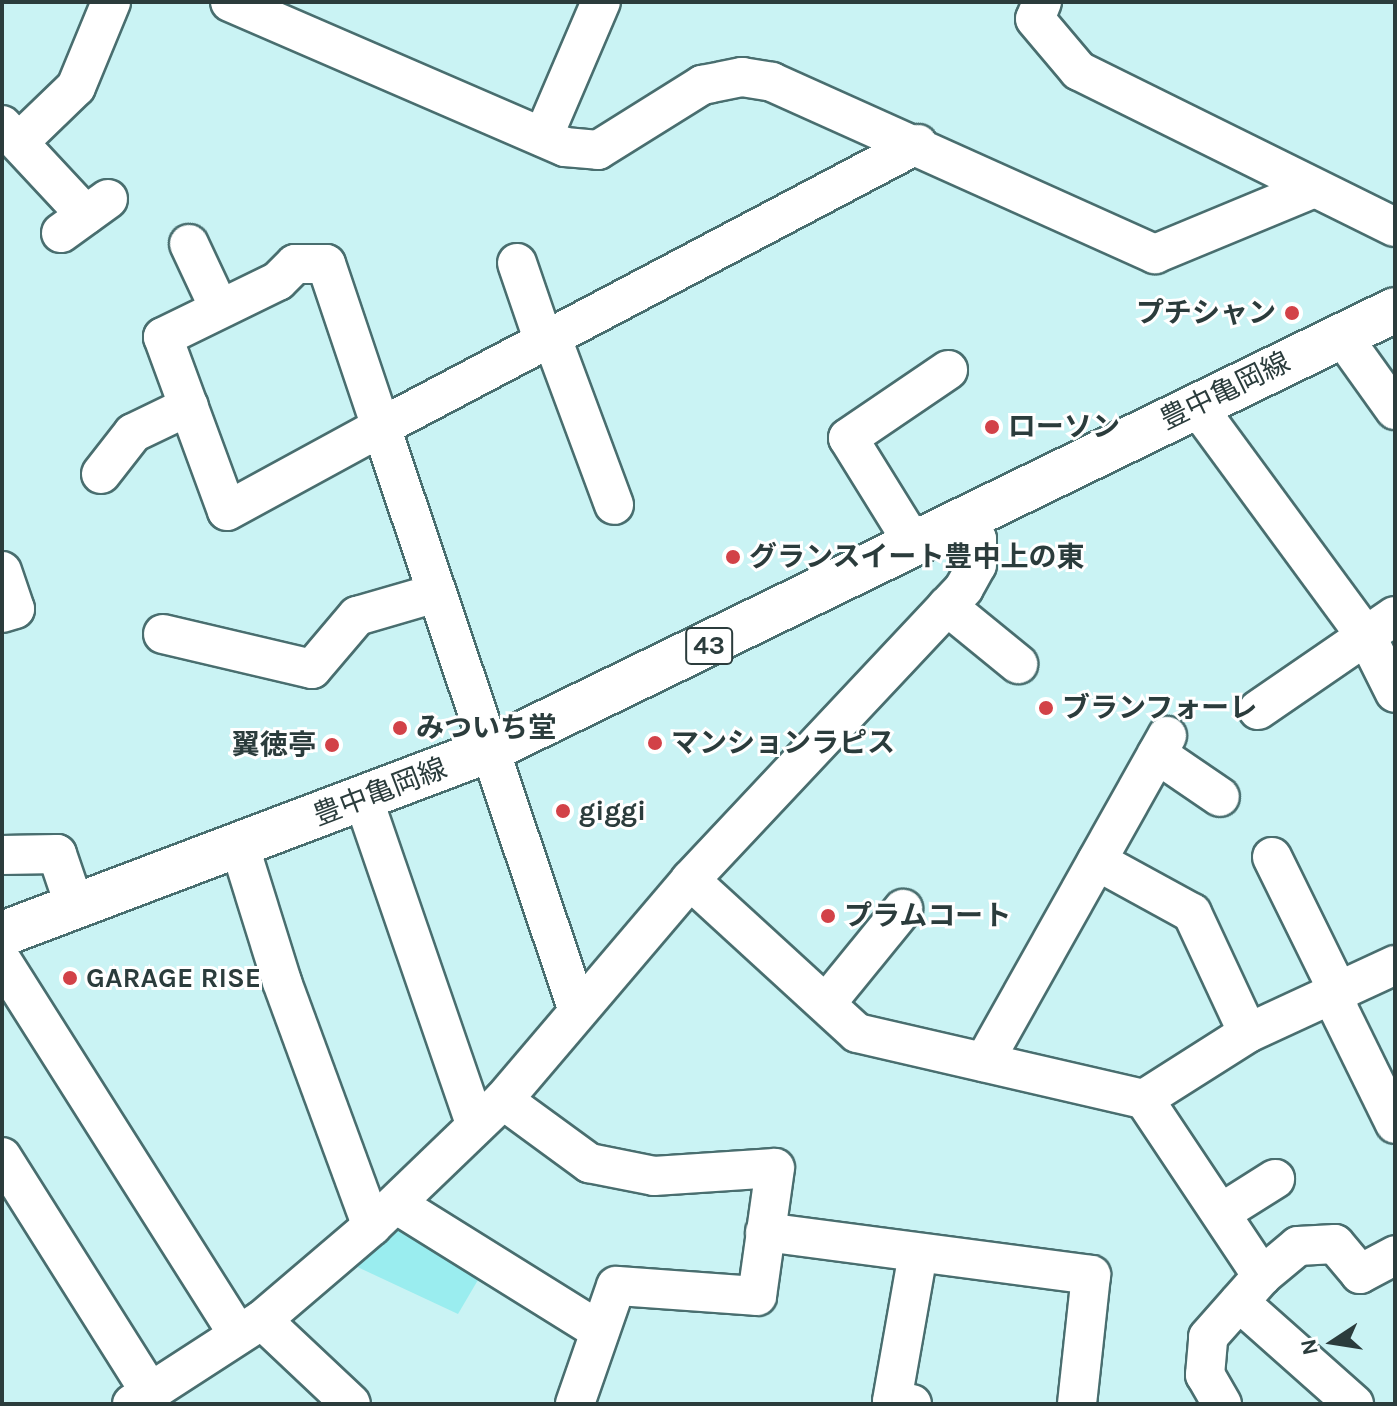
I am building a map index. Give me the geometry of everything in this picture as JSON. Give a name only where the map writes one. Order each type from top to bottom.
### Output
[{"type":"main road","name":"豊中亀岡線","points":[[2,934],[240,847],[489,750],[915,546],[1196,405],[1395,310]]},
{"type":"street","points":[[85,216],[10,134],[76,87],[111,2]]},
{"type":"street","points":[[230,2],[565,147],[598,150],[702,85],[742,77],[772,82],[918,144],[1155,254],[1312,189]]},
{"type":"street","points":[[543,137],[601,2]]},
{"type":"street","points":[[1028,8],[1079,71],[1312,189],[1395,227]]},
{"type":"street","points":[[577,1008],[436,593],[381,427],[326,264],[295,264],[278,281],[163,337],[227,511],[381,427],[918,144]]},
{"type":"street","points":[[189,244],[219,308]]},
{"type":"street","points":[[517,263],[614,505]]},
{"type":"street","points":[[1342,336],[1395,410]]},
{"type":"street","points":[[915,546],[848,438],[948,370]]},
{"type":"street","points":[[1196,405],[1382,627],[1395,693]]},
{"type":"street","points":[[101,474],[133,433],[189,406]]},
{"type":"street","points":[[5,1167],[141,1398],[250,1327],[384,1215],[489,1112],[690,880],[947,606],[977,565],[977,539],[969,519]]},
{"type":"street","points":[[2,571],[15,609],[2,613]]},
{"type":"street","points":[[163,634],[312,669],[357,616],[436,593]]},
{"type":"street","points":[[947,606],[1018,664]]},
{"type":"street","points":[[1258,710],[1382,627]]},
{"type":"street","points":[[984,1062],[1162,745],[1220,797]]},
{"type":"street","points":[[363,798],[489,1112],[589,1163],[654,1176],[775,1168],[757,1296],[616,1286],[575,1404]]},
{"type":"street","points":[[240,847],[282,982],[384,1215],[600,1331]]},
{"type":"street","points":[[2,855],[57,854],[75,907]]},
{"type":"street","points":[[1272,857],[1339,993],[1338,1008],[1393,1117]]},
{"type":"street","points":[[1097,861],[1192,913],[1248,1033]]},
{"type":"street","points":[[690,880],[828,1001],[857,1033],[1144,1099],[1221,1213],[1250,1289],[1354,1404]]},
{"type":"street","points":[[828,1001],[903,909]]},
{"type":"street","points":[[2,961],[250,1327],[351,1404]]},
{"type":"street","points":[[1144,1099],[1248,1033],[1395,965]]},
{"type":"street","points":[[1221,1213],[1275,1179]]},
{"type":"street","points":[[765,1232],[1091,1275],[1077,1404]]},
{"type":"street","points":[[1222,1404],[1205,1375],[1208,1337],[1250,1289],[1298,1246],[1335,1244],[1360,1274],[1395,1255]]},
{"type":"street","points":[[912,1404],[892,1401],[918,1254]]},
{"type":"shaded area","points":[[409,1223],[485,1268],[458,1314],[351,1264],[388,1228]]},
{"type":"place","name":"プチシャン","points":[[1292,313]]},
{"type":"place","name":"ローソン","points":[[992,427]]},
{"type":"place","name":"グランスイート豊中上の東","points":[[733,557]]},
{"type":"place","name":"ブランフォーレ","points":[[1046,708]]},
{"type":"place","name":"みついち堂","points":[[400,728]]},
{"type":"place","name":"マンションラピス","points":[[655,743]]},
{"type":"place","name":"翼徳亭","points":[[332,745]]},
{"type":"place","name":"giggi","points":[[563,811]]},
{"type":"place","name":"プラムコート","points":[[828,916]]},
{"type":"place","name":"GARAGE RISE","points":[[70,978]]}]
